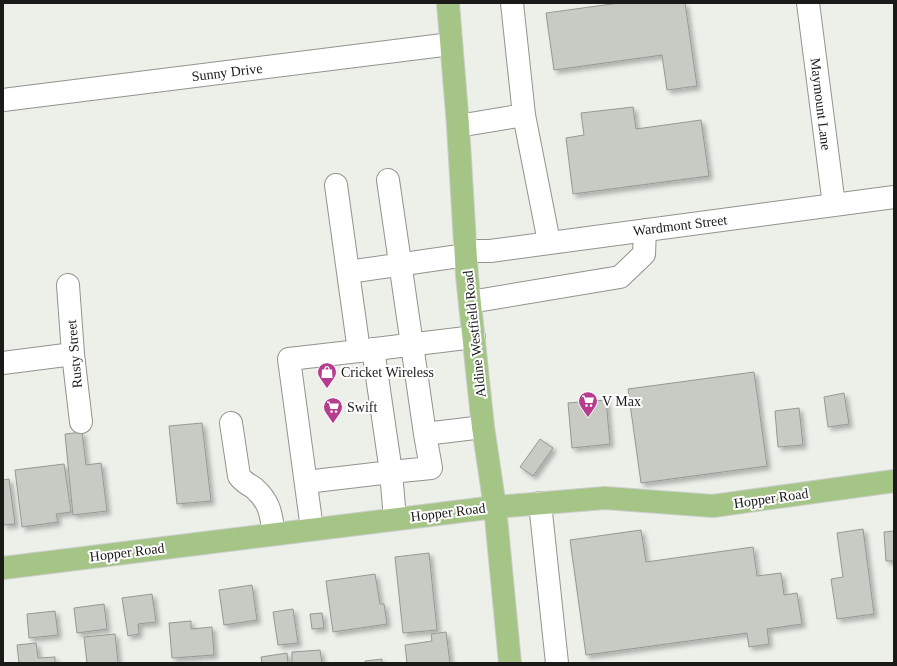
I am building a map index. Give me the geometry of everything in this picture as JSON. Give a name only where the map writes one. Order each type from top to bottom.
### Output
[{"type":"main road","name":"Aldine Westfield Road","points":[[448,3],[470,302],[483,427],[495,507],[510,663]]},
{"type":"main road","name":"Hopper Road","points":[[3,568],[495,507],[605,498],[713,506],[894,481]]},
{"type":"street","points":[[512,3],[524,115],[549,242]]},
{"type":"street","name":"Maymount Lane","points":[[808,3],[834,205]]},
{"type":"street","name":"Sunny Drive","points":[[3,100],[451,44]]},
{"type":"street","points":[[458,126],[524,115]]},
{"type":"street","points":[[306,482],[431,468],[388,180]]},
{"type":"street","points":[[336,185],[348,272],[366,350],[391,472],[395,519]]},
{"type":"street","name":"Wardmont Street","points":[[348,272],[400,265],[466,253],[894,197]]},
{"type":"street","points":[[470,302],[620,277],[644,254],[645,230]]},
{"type":"street","name":"Rusty Street","points":[[68,285],[73,354],[81,422]]},
{"type":"street","points":[[312,529],[289,360],[474,337]]},
{"type":"street","points":[[3,363],[73,354]]},
{"type":"street","points":[[231,423],[239,476],[242,481],[250,485],[260,494],[271,511],[274,534]]},
{"type":"street","points":[[425,434],[483,427]]},
{"type":"street","points":[[540,503],[557,663]]},
{"type":"building","points":[[619,3],[685,3],[697,86],[667,90],[662,55],[554,70],[546,13]]},
{"type":"building","points":[[633,107],[636,129],[701,120],[709,176],[573,194],[566,138],[584,135],[581,113]]},
{"type":"building","points":[[754,372],[767,466],[641,483],[628,389]]},
{"type":"building","points":[[844,393],[849,424],[828,427],[824,397]]},
{"type":"building","points":[[606,400],[610,444],[572,448],[568,403]]},
{"type":"building","points":[[799,408],[803,445],[778,447],[775,411]]},
{"type":"building","points":[[202,423],[211,501],[177,504],[169,426]]},
{"type":"building","points":[[82,432],[86,465],[101,463],[107,511],[73,515],[65,434]]},
{"type":"building","points":[[540,439],[553,448],[533,476],[520,467]]},
{"type":"building","points":[[64,464],[71,512],[56,514],[58,522],[22,527],[15,470]]},
{"type":"building","points":[[9,479],[15,524],[3,525],[3,480]]},
{"type":"building","points":[[863,529],[874,614],[837,619],[831,579],[843,577],[837,533]]},
{"type":"building","points":[[641,530],[646,562],[753,547],[757,576],[781,573],[784,595],[797,593],[802,624],[767,629],[769,644],[749,647],[747,633],[586,655],[570,540]]},
{"type":"building","points":[[894,531],[894,561],[886,561],[884,532]]},
{"type":"building","points":[[429,553],[437,630],[403,633],[395,557]]},
{"type":"building","points":[[375,574],[380,604],[384,604],[387,624],[333,632],[326,581]]},
{"type":"building","points":[[252,585],[257,620],[224,625],[219,590]]},
{"type":"building","points":[[152,594],[156,622],[138,624],[139,634],[128,636],[122,598]]},
{"type":"building","points":[[104,604],[107,629],[77,633],[74,608]]},
{"type":"building","points":[[293,609],[298,643],[278,645],[273,612]]},
{"type":"building","points":[[55,611],[58,635],[29,638],[27,614]]},
{"type":"building","points":[[322,613],[324,628],[312,629],[310,614]]},
{"type":"building","points":[[191,621],[191,629],[212,627],[214,655],[172,658],[169,623]]},
{"type":"building","points":[[446,632],[450,663],[407,663],[405,645],[432,641],[431,634]]},
{"type":"building","points":[[115,634],[118,663],[87,663],[84,637]]},
{"type":"building","points":[[36,643],[38,658],[55,657],[55,663],[19,663],[17,645]]},
{"type":"building","points":[[320,650],[322,663],[292,663],[292,652]]},
{"type":"building","points":[[287,653],[288,663],[262,663],[261,657]]},
{"type":"building","points":[[382,659],[382,663],[365,663],[365,661]]},
{"type":"place","name":"Cricket Wireless","points":[[327,389]]},
{"type":"place","name":"V Max","points":[[588,418]]},
{"type":"place","name":"Swift","points":[[333,424]]}]
